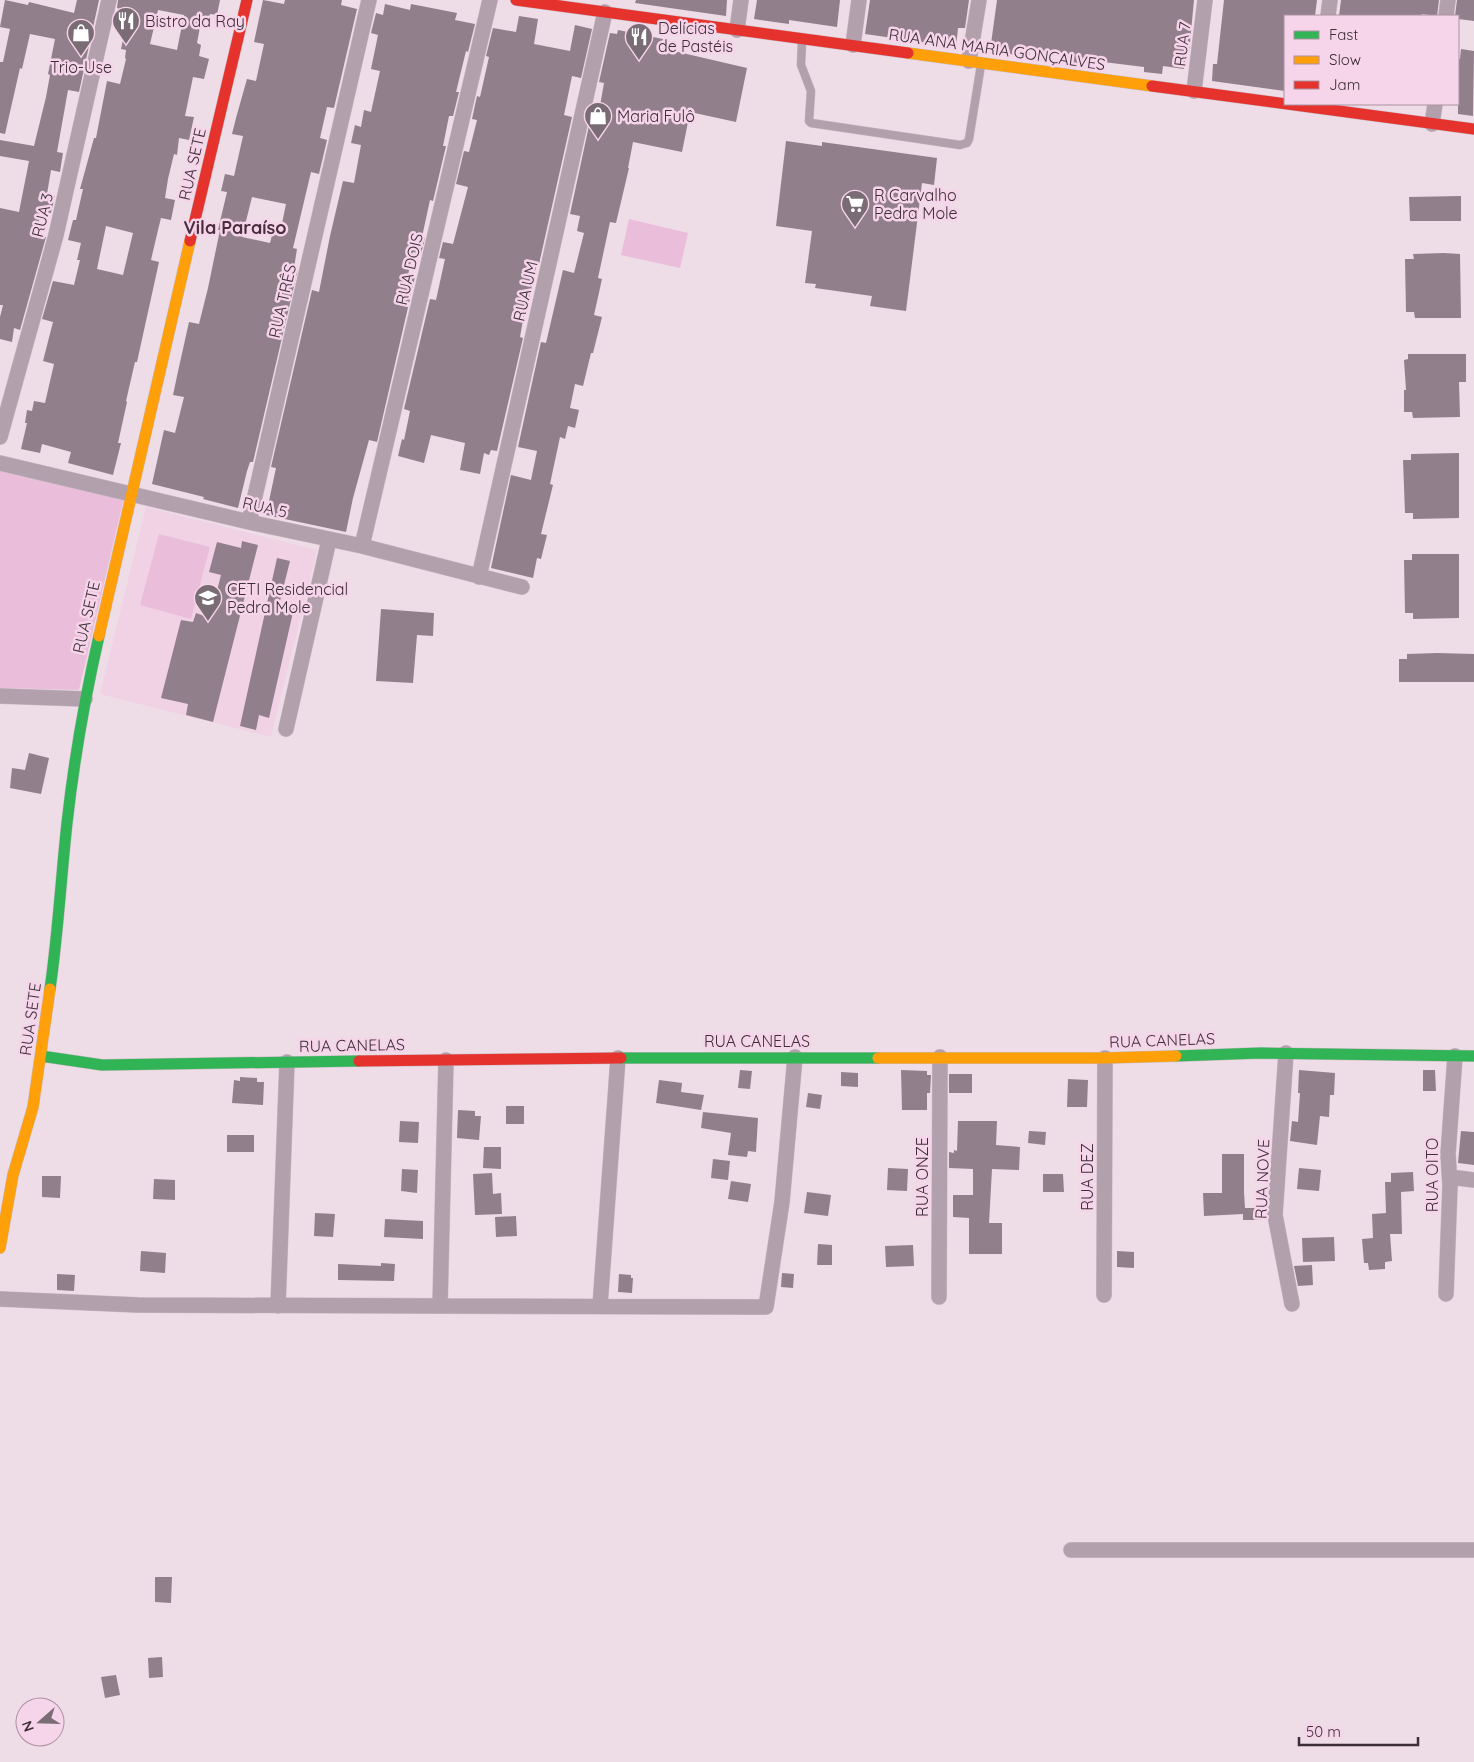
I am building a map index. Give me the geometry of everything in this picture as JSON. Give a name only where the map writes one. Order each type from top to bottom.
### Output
[{"type":"street","name":"RUA 3","points":[[0,437],[56,235],[109,0]]},
{"type":"street","name":"RUA SETE","points":[[0,1248],[13,1175],[33,1107],[41,1056],[57,939],[67,822],[84,700],[247,0]]},
{"type":"street","name":"RUA TRÊS","points":[[249,522],[369,0]]},
{"type":"street","name":"RUA DOIS","points":[[362,546],[490,0]]},
{"type":"street","name":"RUA ANA MARIA GONÇALVES","points":[[516,0],[605,12],[623,7],[737,30],[1194,92],[1284,102]]},
{"type":"street","points":[[737,30],[741,0]]},
{"type":"street","points":[[853,46],[859,0]]},
{"type":"street","points":[[975,62],[979,0]]},
{"type":"street","name":"RUA 7","points":[[1194,92],[1205,0]]},
{"type":"street","points":[[1328,15],[1330,0]]},
{"type":"street","points":[[1446,15],[1448,0]]},
{"type":"street","name":"RUA UM","points":[[479,577],[605,12]]},
{"type":"street","points":[[1432,124],[1435,105]]},
{"type":"street","name":"RUA ANA MARIA GONÇALVES","points":[[1317,106],[1474,129]]},
{"type":"street","name":"RUA 5","points":[[0,463],[249,522],[362,546],[522,587]]},
{"type":"street","points":[[286,729],[329,540]]},
{"type":"street","points":[[0,696],[84,700]]},
{"type":"street","name":"RUA CANELAS","points":[[41,1056],[102,1065],[618,1058],[1105,1058],[1261,1052],[1286,1054],[1474,1056]]},
{"type":"street","name":"RUA NOVE","points":[[1286,1054],[1275,1215],[1292,1304]]},
{"type":"street","name":"RUA OITO","points":[[1446,1294],[1450,1177],[1448,1154],[1455,1056]]},
{"type":"street","points":[[0,1299],[138,1306],[766,1306],[782,1202],[795,1057]]},
{"type":"street","name":"RUA ONZE","points":[[939,1297],[940,1057]]},
{"type":"street","points":[[600,1306],[618,1058]]},
{"type":"street","name":"RUA DEZ","points":[[1104,1295],[1105,1058]]},
{"type":"street","points":[[440,1306],[446,1060]]},
{"type":"street","points":[[278,1306],[287,1062]]},
{"type":"street","points":[[1450,1177],[1474,1180]]},
{"type":"street","points":[[1070,1550],[1474,1550]]},
{"type":"lane","points":[[802,39],[801,65],[811,91],[809,121],[811,123],[960,145],[970,139],[975,62]]},
{"type":"shaded area","points":[[629,219],[688,233],[680,268],[621,255]]},
{"type":"shaded area","points":[[0,468],[124,498],[79,690],[0,688]]},
{"type":"shaded area","name":"CETI Residencial Pedra Mole","points":[[146,507],[317,550],[271,737],[100,694]]},
{"type":"shaded area","points":[[159,534],[210,547],[191,619],[140,605]]},
{"type":"building","points":[[5,0],[28,5],[29,2],[74,13],[77,0],[99,0],[79,92],[68,90],[57,152],[63,153],[60,172],[51,170],[47,194],[55,196],[51,213],[41,211],[36,235],[46,237],[20,330],[14,328],[12,342],[0,339],[0,317],[3,305],[0,305],[0,208],[19,212],[29,161],[0,156],[0,140],[34,146],[46,97],[50,75],[48,74],[55,39],[30,34],[5,134],[0,133],[0,62],[3,62],[10,29],[0,27]]},
{"type":"building","points":[[118,0],[220,0],[217,15],[210,14],[209,18],[202,16],[197,43],[201,45],[199,56],[209,59],[204,79],[193,77],[185,116],[194,117],[189,140],[179,138],[177,155],[174,154],[168,179],[165,198],[175,200],[171,220],[161,218],[151,260],[159,262],[137,362],[135,362],[126,401],[118,443],[121,443],[113,475],[68,463],[71,452],[42,444],[40,453],[21,449],[27,423],[25,423],[27,410],[32,411],[34,401],[45,403],[54,364],[43,361],[53,322],[42,319],[53,281],[74,285],[80,260],[77,260],[81,243],[68,240],[73,220],[76,220],[83,189],[80,189],[94,138],[96,138],[107,81],[120,84],[126,59],[126,50],[121,49],[129,11],[117,8]],"holes":[[[158,10],[184,15],[177,50],[150,44]],[[106,226],[133,233],[123,275],[97,269]]]},
{"type":"building","points":[[263,0],[284,4],[285,0],[342,0],[341,5],[357,9],[334,108],[327,107],[320,138],[327,140],[319,174],[311,172],[293,248],[297,249],[294,268],[298,269],[253,462],[250,462],[247,471],[238,508],[152,484],[164,430],[175,433],[184,397],[173,395],[189,322],[199,324],[208,288],[227,192],[221,191],[225,174],[234,176],[243,136],[232,134],[236,118],[247,79],[256,81],[264,44],[254,42]],"holes":[[[252,197],[286,204],[280,233],[273,231],[270,243],[242,237]]]},
{"type":"building","points":[[636,0],[727,0],[726,16],[635,3]]},
{"type":"building","points":[[757,0],[840,0],[837,27],[789,20],[789,24],[754,19]]},
{"type":"building","points":[[870,0],[969,0],[965,28],[958,28],[956,47],[865,34]]},
{"type":"building","points":[[997,0],[1194,0],[1189,53],[1186,53],[1184,69],[1163,66],[1162,74],[1144,72],[1144,67],[1087,60],[1087,64],[1068,62],[1069,54],[1030,49],[1029,57],[990,51]]},
{"type":"building","points":[[1224,0],[1317,0],[1315,15],[1284,15],[1284,91],[1212,81],[1213,64],[1217,64]]},
{"type":"building","points":[[1341,0],[1439,0],[1437,15],[1339,15]]},
{"type":"building","points":[[1457,0],[1474,0],[1474,21],[1459,19],[1459,15],[1455,15]]},
{"type":"building","points":[[385,4],[410,10],[411,4],[457,13],[455,20],[475,24],[456,92],[459,92],[453,116],[449,116],[443,146],[446,146],[433,201],[430,200],[422,237],[425,238],[421,254],[413,252],[408,275],[415,277],[377,442],[369,440],[346,532],[266,515],[276,468],[271,467],[312,290],[319,292],[343,181],[354,183],[361,145],[351,143],[355,125],[361,127],[364,110],[371,112],[380,71],[371,69],[378,35],[371,33],[376,13],[383,15]]},
{"type":"building","points":[[519,16],[538,19],[534,44],[570,51],[575,25],[592,29],[581,78],[572,76],[564,115],[572,117],[539,264],[537,264],[529,299],[527,298],[520,337],[523,338],[497,451],[491,450],[489,455],[484,453],[480,474],[460,470],[465,443],[431,435],[424,463],[398,456],[402,439],[404,440],[410,411],[404,409],[430,299],[436,300],[445,259],[439,258],[443,242],[453,244],[468,187],[456,184],[464,151],[469,152],[477,120],[472,119],[477,96],[480,97],[489,57],[486,56],[493,28],[516,32]]},
{"type":"building","points":[[618,30],[663,39],[661,48],[747,68],[736,122],[690,112],[682,152],[633,142],[616,223],[610,222],[598,278],[602,279],[594,315],[602,317],[583,386],[575,384],[570,408],[579,410],[575,428],[568,426],[565,439],[560,437],[550,484],[553,485],[541,534],[547,535],[541,559],[537,558],[533,578],[491,568],[511,475],[531,480],[537,451],[518,447],[541,342],[546,343],[563,270],[574,273],[584,233],[577,231],[580,216],[570,214],[590,121],[597,123],[604,83],[599,82],[610,33],[617,34]]},
{"type":"building","points":[[1461,49],[1474,51],[1473,116],[1458,114]]},
{"type":"building","name":"R Carvalho Pedra Mole","points":[[786,141],[822,146],[822,142],[937,158],[934,185],[922,183],[906,311],[870,306],[872,296],[815,288],[816,284],[805,283],[812,231],[776,226]]},
{"type":"building","points":[[1461,196],[1461,221],[1410,221],[1409,197]]},
{"type":"building","points":[[1413,254],[1460,254],[1461,318],[1415,318],[1414,312],[1406,312],[1405,259],[1414,259]]},
{"type":"building","points":[[1408,354],[1466,354],[1466,382],[1459,382],[1460,417],[1413,418],[1412,412],[1404,412],[1404,390],[1406,390],[1404,360],[1408,359]]},
{"type":"building","points":[[1459,453],[1459,518],[1413,519],[1413,513],[1405,513],[1403,460],[1411,460],[1411,454]]},
{"type":"building","points":[[242,541],[258,545],[213,722],[186,715],[188,704],[161,698],[181,620],[193,622],[196,613],[210,618],[221,575],[209,572],[217,542],[241,548]]},
{"type":"building","points":[[1412,554],[1459,554],[1459,618],[1413,619],[1413,613],[1405,613],[1404,560],[1412,560]]},
{"type":"building","points":[[277,558],[290,561],[279,605],[294,608],[269,718],[259,715],[256,730],[240,726]]},
{"type":"building","points":[[381,609],[434,613],[433,636],[417,635],[413,683],[376,681]]},
{"type":"building","points":[[1407,654],[1474,654],[1474,682],[1399,682],[1399,659],[1407,659]]},
{"type":"building","points":[[29,753],[49,758],[41,794],[10,788],[12,768],[25,770]]},
{"type":"building","points":[[740,1070],[752,1071],[750,1089],[738,1088]]},
{"type":"building","points":[[901,1070],[927,1071],[927,1075],[931,1075],[930,1093],[927,1093],[927,1110],[902,1110]]},
{"type":"building","points":[[1299,1070],[1335,1073],[1334,1095],[1330,1095],[1329,1117],[1320,1116],[1317,1145],[1290,1141],[1292,1121],[1298,1122]]},
{"type":"building","points":[[1423,1070],[1435,1070],[1436,1091],[1423,1091]]},
{"type":"building","points":[[841,1072],[858,1073],[858,1087],[841,1086]]},
{"type":"building","points":[[949,1074],[972,1074],[972,1093],[949,1093]]},
{"type":"building","points":[[240,1077],[257,1078],[257,1082],[264,1082],[263,1105],[232,1103],[234,1080],[240,1081]]},
{"type":"building","points":[[1068,1079],[1088,1080],[1087,1107],[1067,1107]]},
{"type":"building","points":[[659,1080],[682,1083],[681,1092],[704,1095],[701,1110],[656,1103]]},
{"type":"building","points":[[808,1093],[822,1095],[820,1109],[806,1107]]},
{"type":"building","points":[[506,1106],[524,1106],[524,1124],[506,1124]]},
{"type":"building","points":[[458,1110],[475,1111],[475,1116],[481,1116],[479,1140],[457,1138]]},
{"type":"building","points":[[703,1112],[758,1118],[756,1152],[748,1151],[747,1157],[728,1155],[731,1133],[701,1128]]},
{"type":"building","points":[[400,1121],[419,1122],[418,1143],[399,1142]]},
{"type":"building","points":[[958,1121],[997,1121],[996,1145],[1020,1147],[1019,1170],[992,1169],[989,1223],[1002,1223],[1002,1254],[969,1254],[969,1218],[953,1217],[953,1195],[973,1195],[973,1169],[949,1168],[949,1152],[954,1153],[954,1150],[957,1151]]},
{"type":"building","points":[[1029,1131],[1046,1132],[1045,1145],[1028,1143]]},
{"type":"building","points":[[1461,1131],[1474,1132],[1474,1165],[1458,1163]]},
{"type":"building","points":[[227,1135],[254,1135],[254,1152],[227,1152]]},
{"type":"building","points":[[484,1147],[501,1147],[501,1169],[483,1168]]},
{"type":"building","points":[[1222,1154],[1244,1154],[1245,1208],[1263,1208],[1264,1220],[1243,1220],[1243,1214],[1204,1216],[1203,1193],[1222,1193]]},
{"type":"building","points":[[713,1159],[730,1161],[728,1180],[711,1178]]},
{"type":"building","points":[[888,1168],[908,1169],[907,1191],[887,1190]]},
{"type":"building","points":[[1299,1168],[1321,1170],[1319,1191],[1297,1189]]},
{"type":"building","points":[[402,1169],[418,1170],[417,1193],[401,1191]]},
{"type":"building","points":[[1413,1172],[1414,1191],[1401,1192],[1402,1234],[1390,1234],[1392,1261],[1385,1262],[1385,1269],[1369,1270],[1368,1263],[1364,1263],[1362,1239],[1373,1238],[1372,1214],[1386,1213],[1385,1182],[1391,1182],[1391,1173]]},
{"type":"building","points":[[492,1173],[493,1194],[501,1193],[502,1214],[475,1215],[473,1174]]},
{"type":"building","points":[[1043,1174],[1063,1174],[1064,1192],[1043,1192]]},
{"type":"building","points":[[42,1176],[61,1176],[60,1198],[42,1197]]},
{"type":"building","points":[[154,1179],[175,1180],[175,1200],[153,1199]]},
{"type":"building","points":[[731,1181],[751,1184],[748,1202],[728,1199]]},
{"type":"building","points":[[807,1192],[831,1195],[828,1216],[804,1213]]},
{"type":"building","points":[[315,1213],[335,1214],[333,1237],[314,1236]]},
{"type":"building","points":[[516,1216],[517,1236],[496,1237],[495,1217]]},
{"type":"building","points":[[385,1219],[423,1221],[423,1239],[384,1237]]},
{"type":"building","points":[[1334,1237],[1335,1261],[1303,1262],[1302,1238]]},
{"type":"building","points":[[818,1244],[832,1245],[832,1265],[817,1265]]},
{"type":"building","points":[[913,1245],[914,1266],[886,1267],[885,1246]]},
{"type":"building","points":[[141,1251],[166,1253],[165,1273],[140,1271]]},
{"type":"building","points":[[1117,1251],[1134,1252],[1134,1268],[1117,1267]]},
{"type":"building","points":[[381,1263],[395,1264],[394,1281],[338,1280],[338,1264],[381,1266]]},
{"type":"building","points":[[1312,1265],[1313,1285],[1298,1286],[1294,1266]]},
{"type":"building","points":[[782,1273],[794,1274],[793,1288],[781,1287]]},
{"type":"building","points":[[57,1274],[75,1275],[74,1291],[57,1290]]},
{"type":"building","points":[[619,1274],[631,1275],[631,1278],[633,1278],[632,1293],[618,1292]]},
{"type":"building","points":[[155,1577],[172,1577],[171,1603],[155,1602]]},
{"type":"building","points":[[162,1657],[163,1677],[149,1678],[148,1658]]},
{"type":"building","points":[[116,1675],[120,1695],[105,1698],[101,1677]]},
{"type":"traffic: fast","points":[[50,989],[73,776],[99,636]]},
{"type":"traffic: fast","points":[[1176,1056],[1261,1053],[1474,1056]]},
{"type":"traffic: fast","points":[[41,1056],[102,1065],[359,1061]]},
{"type":"traffic: fast","points":[[621,1058],[878,1058]]},
{"type":"traffic: slow","points":[[908,53],[1152,86]]},
{"type":"traffic: slow","points":[[99,636],[190,241]]},
{"type":"traffic: slow","points":[[0,1248],[13,1175],[33,1107],[50,989]]},
{"type":"traffic: slow","points":[[878,1058],[1105,1058],[1176,1056]]},
{"type":"traffic: jam","points":[[190,241],[247,0]]},
{"type":"traffic: jam","points":[[516,0],[908,53]]},
{"type":"traffic: jam","points":[[1152,86],[1284,104]]},
{"type":"traffic: jam","points":[[1294,105],[1474,129]]},
{"type":"traffic: jam","points":[[359,1061],[621,1058]]},
{"type":"place","name":"Bistro da Ray","points":[[126,45]]},
{"type":"place","name":"Trio-Use","points":[[81,57]]},
{"type":"place","name":"Delícias de Pastéis","points":[[639,61]]},
{"type":"place","name":"Maria Fulô","points":[[598,140]]},
{"type":"place","name":"R Carvalho Pedra Mole","points":[[855,228]]},
{"type":"place","name":"CETI Residencial Pedra Mole","points":[[208,622]]},
{"type":"district","name":"Vila Paraíso","points":[[235,228]]}]
